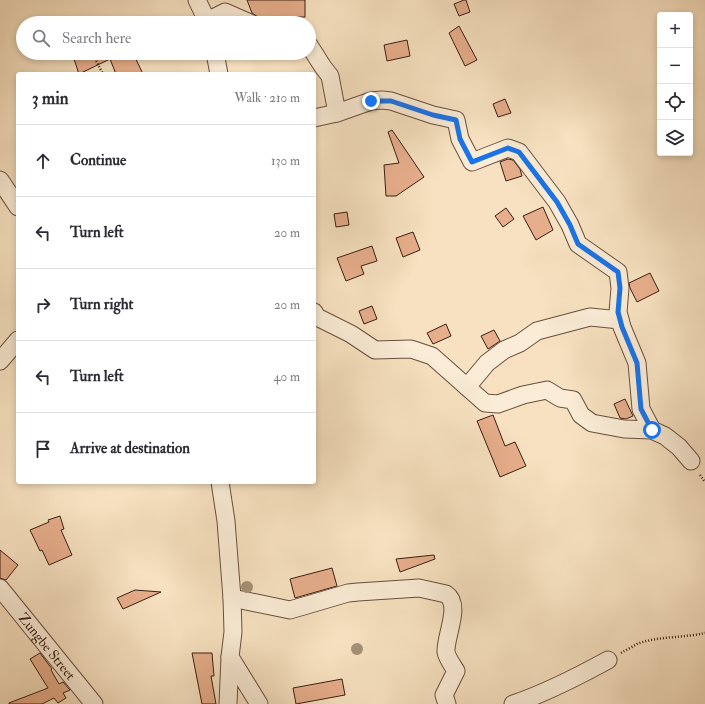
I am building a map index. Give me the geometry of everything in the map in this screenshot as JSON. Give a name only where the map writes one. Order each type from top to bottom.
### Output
[{"type":"street","points":[[197,0],[205,16]]},
{"type":"street","points":[[218,16],[225,12],[234,16]]},
{"type":"street","points":[[316,56],[330,76],[337,113]]},
{"type":"street","points":[[216,60],[219,72]]},
{"type":"street","points":[[316,118],[337,113],[371,101],[391,101],[433,115],[456,120],[460,139],[472,162],[508,148],[519,152],[557,202],[570,225],[578,244],[618,272],[620,288],[618,312],[622,327],[637,363],[641,409],[652,430]]},
{"type":"street","points":[[0,180],[16,204]]},
{"type":"street","points":[[316,315],[352,334],[375,350],[411,349],[432,356],[485,402],[498,404],[523,395],[547,390],[560,398],[573,400],[581,415],[592,423],[624,429],[652,430],[665,436],[692,460]]},
{"type":"street","points":[[467,387],[487,363],[504,350],[520,343],[537,331],[590,317],[620,320]]},
{"type":"street","points":[[0,361],[16,342]]},
{"type":"street","points":[[220,484],[226,521],[232,598],[233,632],[230,657],[228,704]]},
{"type":"street","name":"Zungbe Street","points":[[0,588],[94,704]]},
{"type":"street","points":[[232,598],[290,610],[348,593],[419,588],[446,594],[450,597],[454,606],[446,652],[456,671],[444,695],[447,704]]},
{"type":"street","points":[[0,607],[32,618],[52,643],[77,667],[96,692],[98,704]]},
{"type":"street","points":[[230,657],[259,704]]},
{"type":"street","points":[[514,704],[544,692],[608,660]]},
{"type":"path","points":[[96,60],[102,72]]},
{"type":"path","points":[[608,660],[638,644],[662,639],[690,637],[705,633]]},
{"type":"building","points":[[247,0],[305,0],[305,16],[256,16],[252,13]]},
{"type":"building","points":[[466,0],[470,12],[459,16],[454,4]]},
{"type":"building","points":[[459,26],[477,60],[465,66],[449,33]]},
{"type":"building","points":[[407,40],[410,56],[387,61],[384,45]]},
{"type":"building","points":[[74,60],[108,60],[83,72],[78,72]]},
{"type":"building","points":[[110,60],[136,60],[142,72],[115,72]]},
{"type":"building","points":[[505,99],[511,113],[498,117],[493,104]]},
{"type":"building","points":[[392,130],[424,177],[396,196],[386,196],[384,165],[399,163],[388,132]]},
{"type":"building","points":[[508,159],[513,160],[520,169],[522,176],[506,181],[500,162]]},
{"type":"building","points":[[543,207],[553,230],[536,240],[523,216]]},
{"type":"building","points":[[506,208],[514,219],[503,227],[495,216]]},
{"type":"building","points":[[347,212],[349,225],[336,227],[334,214]]},
{"type":"building","points":[[413,232],[420,250],[403,257],[396,238]]},
{"type":"building","points":[[372,246],[377,261],[361,266],[364,274],[346,281],[337,258]]},
{"type":"building","points":[[650,273],[659,291],[637,302],[629,283]]},
{"type":"building","points":[[372,306],[377,319],[364,324],[359,311]]},
{"type":"building","points":[[446,324],[451,336],[433,344],[427,333]]},
{"type":"building","points":[[494,330],[500,341],[488,349],[481,336]]},
{"type":"building","points":[[625,399],[633,416],[626,419],[620,418],[614,404]]},
{"type":"building","points":[[493,415],[505,446],[515,442],[526,466],[500,477],[477,421]]},
{"type":"building","points":[[60,516],[64,529],[61,530],[72,555],[49,565],[42,550],[40,551],[30,530],[49,522],[48,520]]},
{"type":"building","points":[[0,550],[18,565],[6,580],[0,578]]},
{"type":"building","points":[[434,555],[435,559],[400,572],[396,559]]},
{"type":"building","points":[[332,568],[337,586],[295,598],[290,579]]},
{"type":"building","points":[[135,590],[161,592],[123,609],[117,598]]},
{"type":"building","points":[[40,653],[52,669],[51,670],[59,684],[63,682],[70,690],[63,693],[66,698],[58,703],[54,698],[42,704],[9,704],[48,688],[30,659]]},
{"type":"building","points":[[192,653],[212,653],[214,676],[211,676],[216,704],[202,704]]},
{"type":"building","points":[[342,679],[345,695],[296,704],[293,688]]},
{"type":"route","points":[[371,101],[391,101],[433,115],[456,120],[460,139],[472,162],[508,148],[519,152],[557,202],[570,225],[578,244],[618,272],[620,288],[618,312],[622,327],[637,363],[641,409],[652,430]]}]
